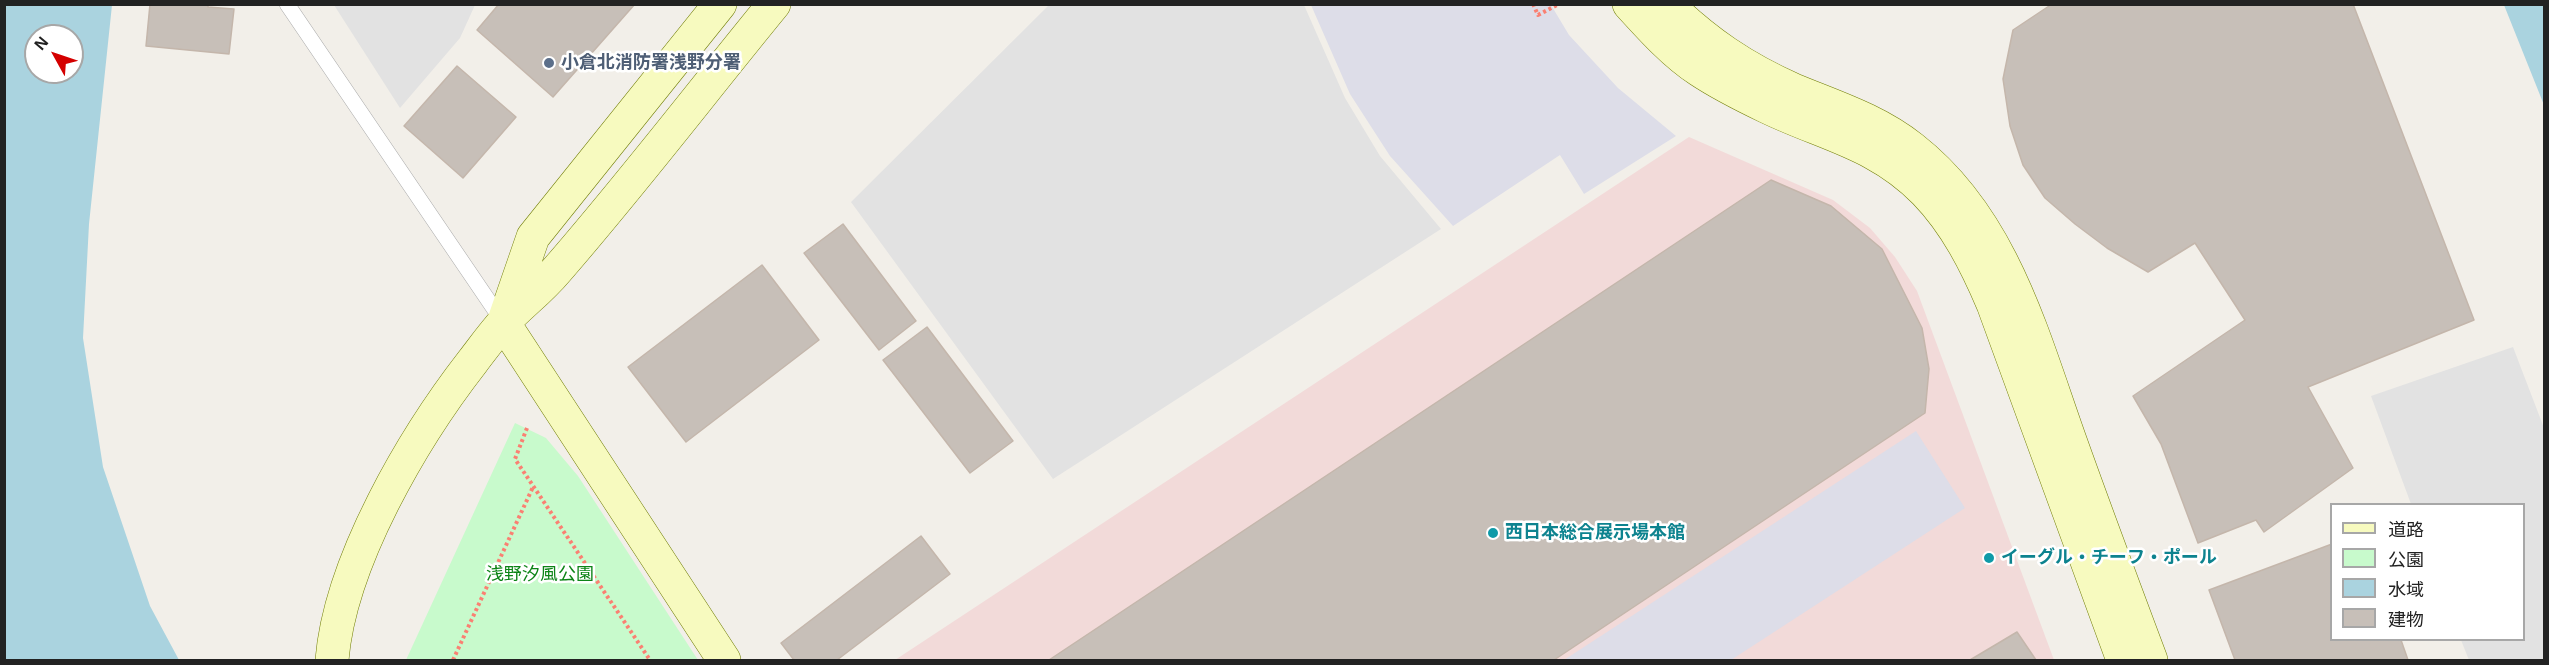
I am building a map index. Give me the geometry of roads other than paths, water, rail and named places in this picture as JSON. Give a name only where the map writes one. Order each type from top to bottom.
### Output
[{"type":"street","points":[[503,322],[533,237],[720,4]]},
{"type":"street","points":[[332,660],[348,584],[381,510],[415,443],[452,388],[503,322],[555,273],[774,4]]},
{"type":"street","points":[[1629,4],[1697,69],[1769,108],[1846,138],[1874,153],[1925,192],[1943,213],[1978,269],[1993,304],[2123,660]]},
{"type":"street","points":[[1667,4],[1699,35],[1745,66],[1880,126],[1911,147],[1938,170],[1962,196],[1983,225],[2017,294],[2151,660]]},
{"type":"street","points":[[503,322],[724,660]]},
{"type":"lane","points":[[287,4],[503,322]]},
{"type":"water","points":[[4,5],[112,5],[89,224],[83,338],[103,467],[150,606],[179,660],[5,660]]},
{"type":"water","points":[[2504,5],[2544,5],[2544,105]]},
{"type":"place","name":"小倉北消防署浅野分署","points":[[549,63]]},
{"type":"place","name":"西日本総合展示場本館","points":[[1493,533]]},
{"type":"place","name":"イーグル・チーフ・ポール","points":[[1989,558]]},
{"type":"park label","name":"浅野汐風公園","points":[[540,575]]}]
